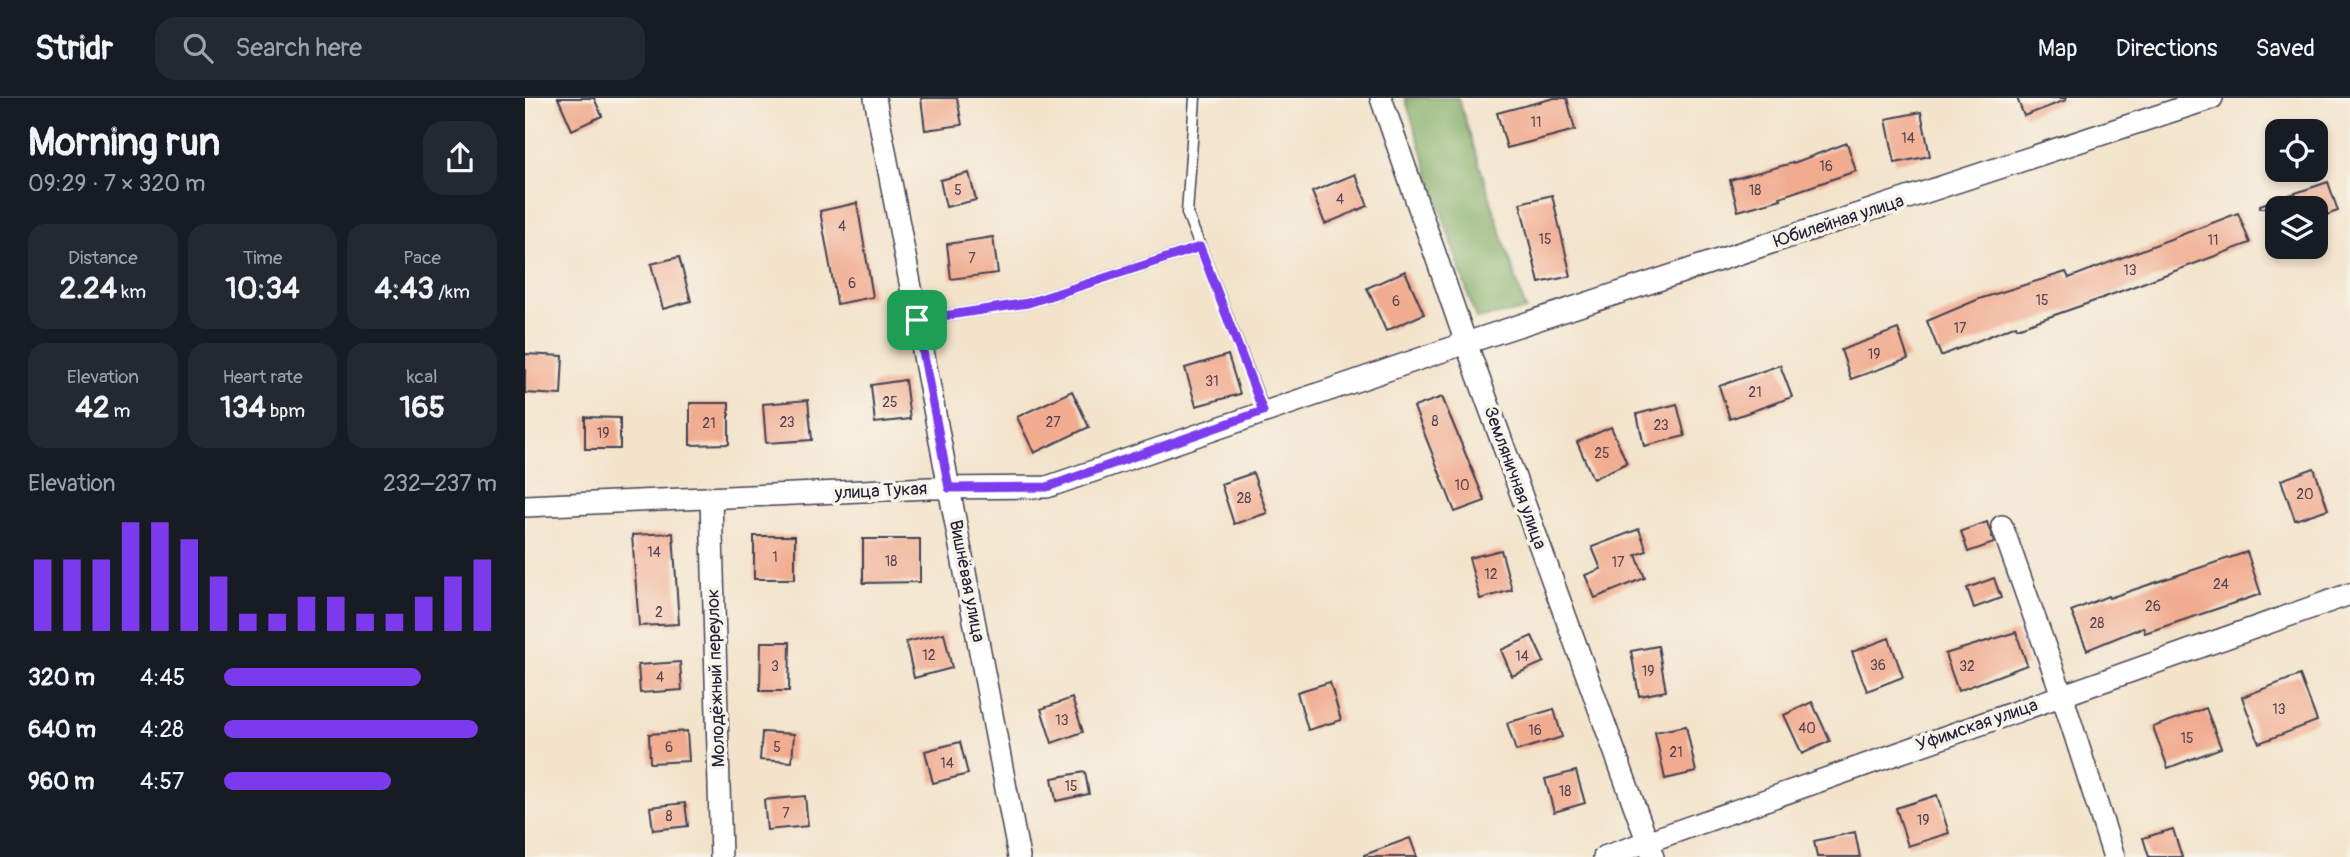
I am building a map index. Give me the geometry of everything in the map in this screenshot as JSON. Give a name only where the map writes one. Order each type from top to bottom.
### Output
[{"type":"street","name":"Вишнёвая улица","points":[[875,98],[1019,857]]},
{"type":"street","name":"Земляничная улица","points":[[1381,98],[1466,343],[1650,849]]},
{"type":"street","name":"Юбилейная улица","points":[[1466,343],[2212,98]]},
{"type":"street","name":"улица Тукая","points":[[525,506],[949,488],[1047,487],[1466,343]]},
{"type":"street","name":"Молодёжный переулок","points":[[711,500],[721,857]]},
{"type":"street","points":[[2002,526],[2062,695],[2114,857]]},
{"type":"street","name":"Уфимская улица","points":[[1604,857],[1650,849],[2062,695],[2350,594]]},
{"type":"lane","points":[[1195,98],[1187,213],[1263,411]]},
{"type":"lane","points":[[917,320],[1028,303],[1200,247]]},
{"type":"green space","points":[[1405,98],[1458,98],[1526,310],[1476,319]]},
{"type":"building","points":[[558,98],[594,98],[602,116],[572,130]]},
{"type":"building","points":[[921,98],[957,98],[962,125],[925,130]]},
{"type":"building","points":[[1554,98],[1567,98],[1575,130],[1507,148],[1497,113]]},
{"type":"building","points":[[2017,98],[2066,98],[2066,100],[2024,116]]},
{"type":"building","points":[[1921,112],[1930,156],[1895,163],[1886,119]]},
{"type":"building","points":[[1847,143],[1856,171],[1780,197],[1781,199],[1738,211],[1730,180],[1796,162]]},
{"type":"building","points":[[969,173],[976,200],[946,207],[940,180]]},
{"type":"building","points":[[1355,174],[1368,206],[1325,224],[1312,192]]},
{"type":"building","points":[[2328,182],[2338,211],[2328,214],[2328,196],[2287,196]]},
{"type":"building","points":[[1552,195],[1571,276],[1539,283],[1520,203]]},
{"type":"building","points":[[857,203],[873,297],[837,304],[820,211]]},
{"type":"building","points":[[2238,213],[2250,243],[2089,303],[2017,328],[2016,325],[1941,356],[1927,321],[1979,299],[2066,272],[2069,278]]},
{"type":"building","points":[[993,237],[998,273],[951,279],[947,244]]},
{"type":"building","points":[[679,257],[691,301],[663,309],[651,264]]},
{"type":"building","points":[[1405,271],[1424,314],[1386,331],[1367,288]]},
{"type":"building","points":[[1898,329],[1908,359],[1851,379],[1841,350]]},
{"type":"building","points":[[525,354],[563,356],[561,395],[525,393]]},
{"type":"building","points":[[1228,355],[1240,394],[1196,406],[1185,368]]},
{"type":"building","points":[[1780,365],[1792,397],[1730,419],[1719,386]]},
{"type":"building","points":[[905,380],[910,419],[875,423],[871,385]]},
{"type":"building","points":[[1072,391],[1089,427],[1034,453],[1017,417]]},
{"type":"building","points":[[1442,397],[1485,501],[1455,512],[1414,407]]},
{"type":"building","points":[[808,400],[812,440],[766,443],[763,404]]},
{"type":"building","points":[[690,403],[729,403],[729,444],[690,445]]},
{"type":"building","points":[[1677,404],[1685,436],[1644,446],[1637,414]]},
{"type":"building","points":[[585,417],[620,418],[620,449],[585,449]]},
{"type":"building","points":[[1611,427],[1627,463],[1593,479],[1577,442]]},
{"type":"building","points":[[2314,468],[2328,509],[2295,520],[2281,480]]},
{"type":"building","points":[[1253,473],[1267,513],[1234,524],[1221,484]]},
{"type":"building","points":[[1987,522],[1994,543],[1968,552],[1961,531]]},
{"type":"building","points":[[1639,529],[1647,551],[1636,555],[1645,578],[1595,598],[1585,575],[1601,569],[1592,547]]},
{"type":"building","points":[[673,533],[679,624],[639,626],[632,535]]},
{"type":"building","points":[[754,536],[795,536],[795,579],[754,579]]},
{"type":"building","points":[[863,539],[920,539],[920,582],[863,583]]},
{"type":"building","points":[[1501,550],[1512,590],[1480,599],[1469,558]]},
{"type":"building","points":[[2247,552],[2261,594],[2145,633],[2143,627],[2087,650],[2071,611],[2108,596],[2109,598]]},
{"type":"building","points":[[1994,578],[2001,598],[1974,608],[1967,588]]},
{"type":"building","points":[[2016,632],[2027,665],[1958,691],[1945,654]]},
{"type":"building","points":[[944,633],[952,668],[914,678],[906,642]]},
{"type":"building","points":[[1532,636],[1544,662],[1512,676],[1501,650]]},
{"type":"building","points":[[1889,638],[1903,677],[1867,691],[1852,652]]},
{"type":"building","points":[[761,642],[790,642],[789,691],[760,691]]},
{"type":"building","points":[[1658,646],[1666,691],[1639,696],[1631,651]]},
{"type":"building","points":[[680,662],[682,690],[640,693],[638,665]]},
{"type":"building","points":[[2300,675],[2317,721],[2259,743],[2242,697]]},
{"type":"building","points":[[1330,682],[1341,720],[1308,730],[1297,692]]},
{"type":"building","points":[[1072,698],[1083,732],[1052,743],[1041,709]]},
{"type":"building","points":[[1812,702],[1830,741],[1802,754],[1784,715]]},
{"type":"building","points":[[2206,708],[2221,748],[2168,768],[2153,727]]},
{"type":"building","points":[[1554,709],[1562,737],[1516,751],[1507,723]]},
{"type":"building","points":[[1686,726],[1696,772],[1665,779],[1655,732]]},
{"type":"building","points":[[687,731],[689,761],[650,763],[649,734]]},
{"type":"building","points":[[762,732],[794,734],[792,762],[760,760]]},
{"type":"building","points":[[960,742],[968,774],[933,783],[925,751]]},
{"type":"building","points":[[1576,771],[1585,803],[1554,812],[1545,779]]},
{"type":"building","points":[[1085,772],[1089,794],[1056,801],[1052,778]]},
{"type":"building","points":[[1937,795],[1949,833],[1908,846],[1896,808]]},
{"type":"building","points":[[805,796],[808,826],[767,830],[764,800]]},
{"type":"building","points":[[685,803],[688,826],[653,830],[650,807]]},
{"type":"building","points":[[2173,829],[2182,857],[2149,857],[2143,838]]},
{"type":"building","points":[[1855,832],[1860,857],[1817,857],[1814,841]]},
{"type":"building","points":[[1410,838],[1417,857],[1364,857],[1364,855]]},
{"type":"route","points":[[1200,247],[1263,411],[1047,487],[949,488],[917,320],[1028,303],[1200,247]]}]
